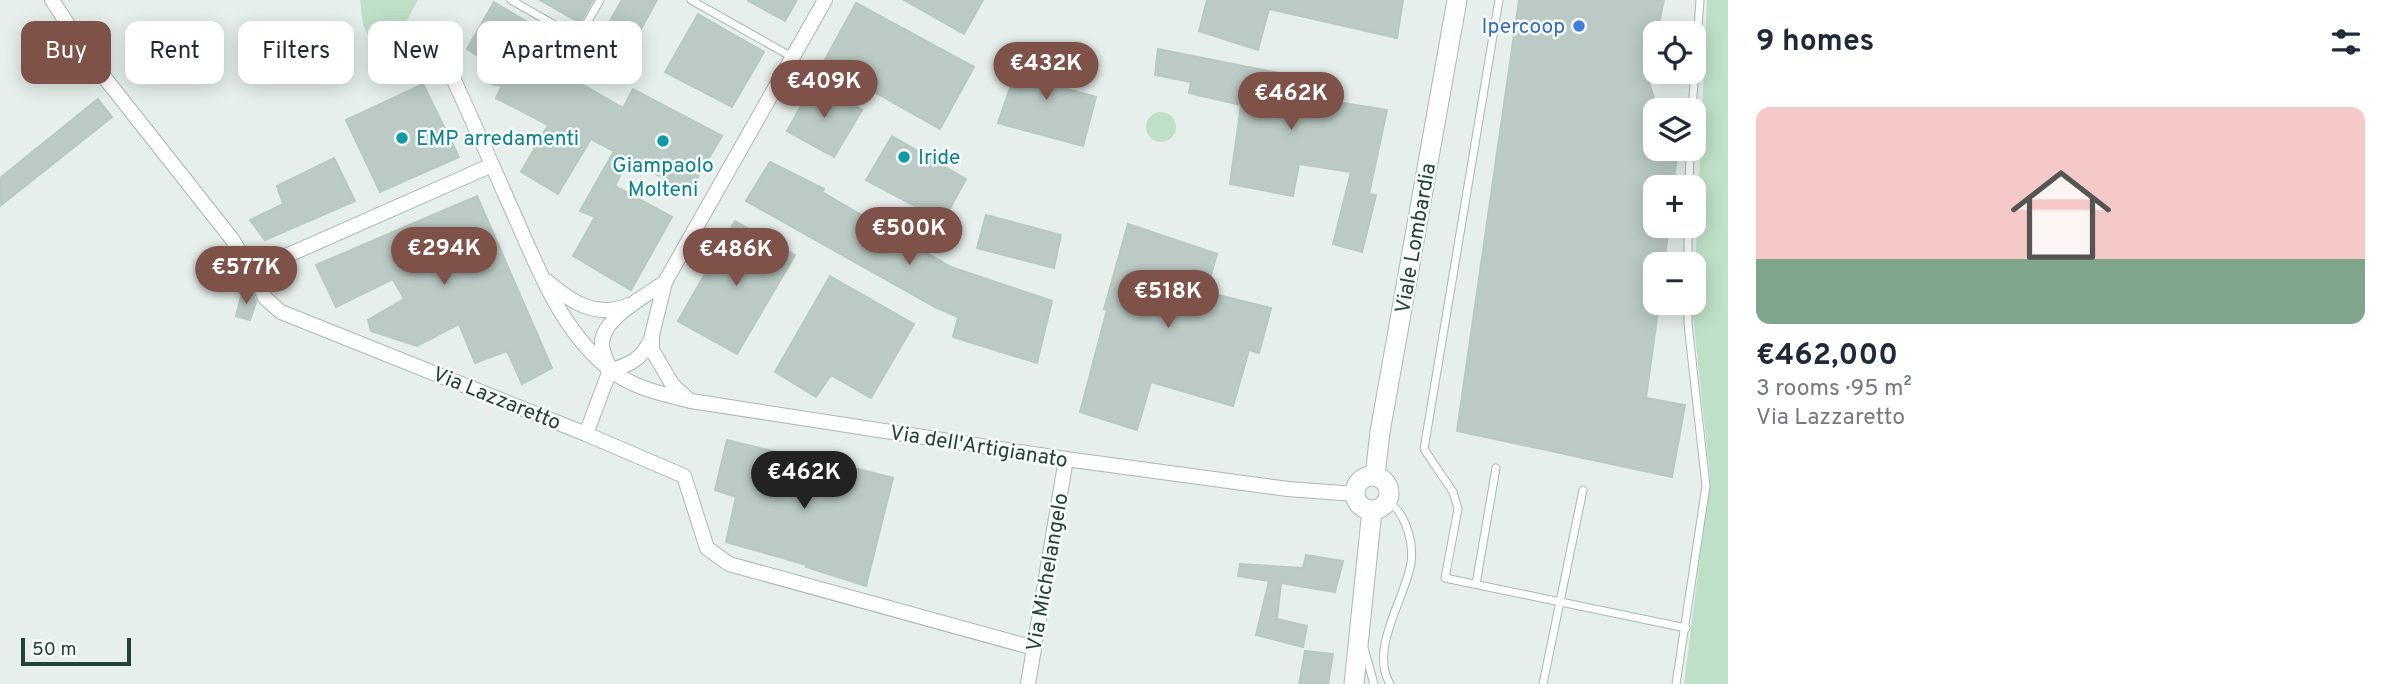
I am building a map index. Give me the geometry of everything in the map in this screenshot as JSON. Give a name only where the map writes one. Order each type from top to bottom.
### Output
[{"type":"main road","name":"Viale Lombardia","points":[[1375,477],[1380,432],[1457,0]]},
{"type":"main road","points":[[1354,684],[1358,630],[1379,505],[1387,486],[1375,477],[1360,480],[1355,494],[1359,503],[1379,505]]},
{"type":"street","name":"Via Lazzaretto","points":[[52,0],[93,63],[232,239],[265,298],[281,312],[684,476],[707,548],[729,564],[1034,648]]},
{"type":"street","points":[[586,434],[610,370],[624,367],[647,349],[665,282],[825,0]]},
{"type":"street","name":"Via dell'Artigianato","points":[[456,84],[564,320],[590,352],[610,370],[644,390],[691,401],[1066,459],[1288,489],[1355,494]]},
{"type":"street","points":[[252,271],[492,165]]},
{"type":"street","name":"Via dell'Artigianato","points":[[542,277],[571,301],[587,309],[619,309],[640,300]]},
{"type":"street","name":"Via dell'Artigianato","points":[[610,370],[601,345],[610,322],[665,282]]},
{"type":"street","points":[[652,335],[652,350],[661,368],[691,401]]},
{"type":"street","name":"Via Michelangelo","points":[[1028,684],[1066,459]]},
{"type":"lane","points":[[510,0],[576,37],[580,35],[600,0]]},
{"type":"lane","points":[[691,0],[793,57]]},
{"type":"lane","points":[[1499,0],[1424,449],[1453,492],[1458,509],[1445,578],[1686,628]]},
{"type":"lane","points":[[1693,98],[1700,0]]},
{"type":"lane","points":[[1676,684],[1706,485],[1688,315]]},
{"type":"lane","points":[[1476,584],[1496,468]]},
{"type":"lane","points":[[1543,684],[1583,490]]},
{"type":"lane","points":[[1379,505],[1394,505],[1408,529],[1411,563],[1384,650],[1385,677],[1390,684]]},
{"type":"lane","points":[[1358,630],[1374,684]]},
{"type":"green space","points":[[360,0],[418,0],[406,21],[368,21],[368,35],[363,25]]},
{"type":"green space","points":[[1707,0],[1728,0],[1728,684],[1684,684],[1710,477],[1693,316],[1706,315],[1706,252],[1696,252],[1696,238],[1706,238],[1706,175],[1699,175],[1700,161],[1706,161],[1706,98],[1703,98],[1703,84],[1706,84]]},
{"type":"green space","points":[[1161,112],[1172,116],[1176,127],[1172,138],[1161,142],[1150,138],[1146,127],[1150,116]]},
{"type":"building","points":[[540,0],[593,0],[581,21]]},
{"type":"building","points":[[622,0],[657,0],[642,27],[642,21],[610,21]]},
{"type":"building","points":[[747,0],[797,0],[785,21]]},
{"type":"building","points":[[904,0],[983,0],[964,34]]},
{"type":"building","points":[[1207,0],[1403,0],[1397,38],[1269,9],[1258,50],[1199,31]]},
{"type":"building","points":[[1519,0],[1664,0],[1660,21],[1643,21],[1643,84],[1650,84],[1654,98],[1643,98],[1643,161],[1676,161],[1675,175],[1643,175],[1643,238],[1667,238],[1666,252],[1643,252],[1643,315],[1657,315],[1646,398],[1685,405],[1672,477],[1457,431]]},
{"type":"building","points":[[494,2],[526,21],[483,21]]},
{"type":"building","points":[[856,3],[974,67],[940,129],[823,63]]},
{"type":"building","points":[[698,14],[764,52],[732,107],[665,72]]},
{"type":"building","points":[[477,32],[477,55],[467,49]]},
{"type":"building","points":[[1158,49],[1334,84],[1331,101],[1387,110],[1369,194],[1376,195],[1362,252],[1333,244],[1351,172],[1299,164],[1293,196],[1230,184],[1241,105],[1189,93],[1191,82],[1155,75]]},
{"type":"building","points":[[1022,52],[1063,63],[1057,86],[1096,97],[1083,146],[998,123]]},
{"type":"building","points":[[815,81],[862,110],[834,157],[787,131]]},
{"type":"building","name":"EMP arredamenti","points":[[423,84],[459,157],[380,192],[346,120]]},
{"type":"building","points":[[492,84],[582,84],[623,108],[633,89],[722,136],[689,192],[628,159],[615,186],[672,217],[631,290],[573,256],[595,217],[580,211],[614,151],[591,139],[558,194],[521,172],[548,125],[496,98],[502,86]]},
{"type":"building","points":[[98,99],[112,117],[0,206],[0,178]]},
{"type":"building","name":"Iride","points":[[892,136],[966,179],[943,221],[866,180]]},
{"type":"building","points":[[334,158],[355,201],[265,240],[250,220],[283,204],[277,186]]},
{"type":"building","points":[[770,162],[824,189],[822,192],[951,267],[1052,301],[1037,363],[953,337],[958,317],[935,307],[746,201]]},
{"type":"building","points":[[477,196],[552,368],[522,384],[507,351],[475,363],[459,324],[417,346],[371,331],[368,320],[404,299],[393,279],[336,307],[316,265]]},
{"type":"building","points":[[986,215],[1061,235],[1054,268],[977,248]]},
{"type":"building","points":[[735,221],[795,255],[737,354],[678,321]]},
{"type":"building","points":[[1128,224],[1217,254],[1206,292],[1271,308],[1259,353],[1249,350],[1233,406],[1151,382],[1137,430],[1080,412],[1107,310],[1104,309]]},
{"type":"building","points":[[830,276],[914,324],[871,398],[831,375],[816,397],[775,372]]},
{"type":"building","points":[[242,293],[253,295],[256,302],[250,320],[236,316]]},
{"type":"building","points":[[727,440],[804,459],[799,487],[823,498],[831,462],[893,478],[866,586],[806,567],[807,565],[726,542],[736,497],[715,490]]},
{"type":"building","points":[[1306,555],[1343,561],[1335,592],[1281,583],[1277,619],[1307,626],[1303,647],[1256,635],[1269,581],[1238,576],[1240,564],[1303,568]]},
{"type":"building","points":[[1305,651],[1333,654],[1328,684],[1299,684]]},
{"type":"place","name":"Ipercoop","points":[[1579,26]]},
{"type":"place","name":"EMP arredamenti","points":[[402,138]]},
{"type":"place","name":"Giampaolo Molteni","points":[[663,141]]},
{"type":"place","name":"Iride","points":[[904,157]]}]
